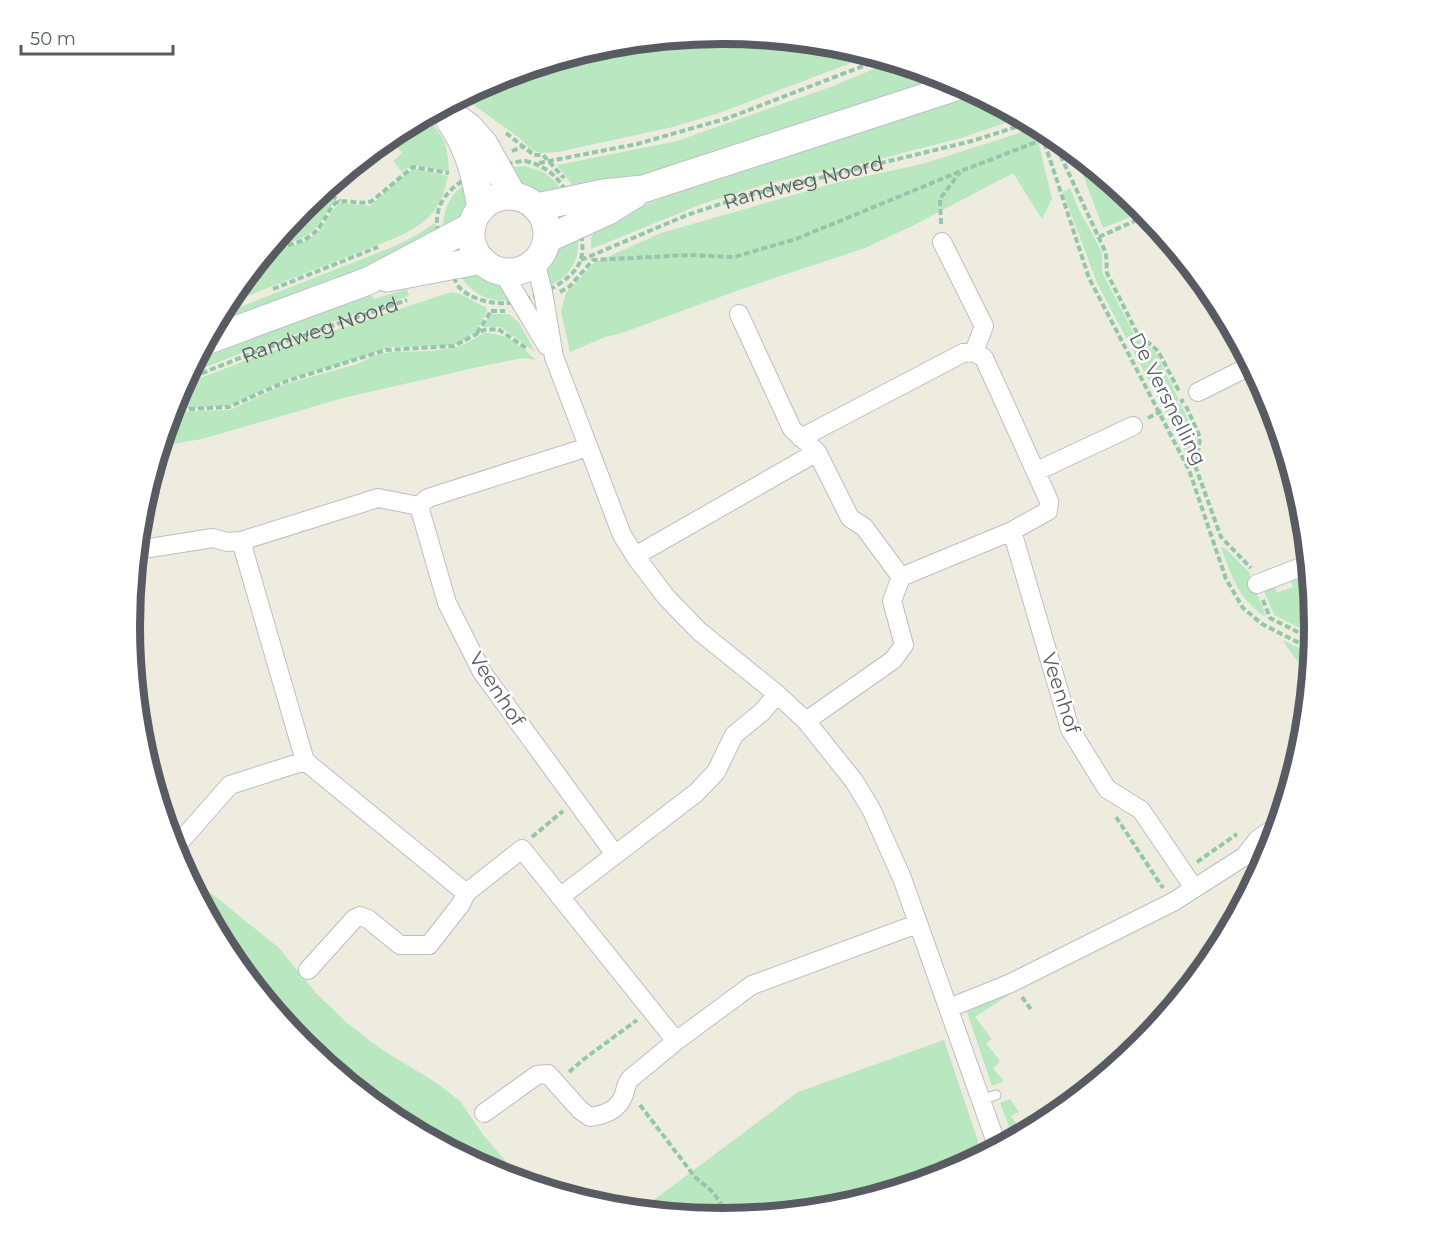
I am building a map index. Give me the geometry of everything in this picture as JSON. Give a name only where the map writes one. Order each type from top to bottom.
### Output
[{"type":"main road","name":"Randweg Noord","points":[[525,201],[608,211],[643,189],[948,89]]},
{"type":"main road","points":[[446,114],[462,138],[476,175],[477,218],[473,244],[492,265],[520,270],[541,250],[547,227],[543,216],[525,201],[469,127],[449,113]]},
{"type":"main road","points":[[477,218],[490,201],[501,197],[525,201]]},
{"type":"main road","name":"Randweg Noord","points":[[541,250],[584,209]]},
{"type":"main road","name":"Randweg Noord","points":[[217,337],[368,281],[477,218]]},
{"type":"main road","name":"Randweg Noord","points":[[368,281],[417,274],[450,265],[492,265]]},
{"type":"street","points":[[942,242],[984,326],[974,352]]},
{"type":"street","points":[[541,250],[544,296],[554,357]]},
{"type":"street","points":[[492,265],[525,307],[554,357],[622,535],[635,556],[666,597],[699,631],[777,694],[806,721],[854,781],[871,809],[902,878],[949,1008],[989,1097],[996,1139]]},
{"type":"street","points":[[739,314],[792,429],[817,452],[850,518],[864,527],[901,577]]},
{"type":"street","points":[[801,438],[963,353],[974,352],[984,358],[1049,501],[1048,510],[1012,531],[901,577],[892,602],[904,645],[893,660],[806,721]]},
{"type":"street","points":[[1190,396],[1245,368]]},
{"type":"street","points":[[1037,471],[1133,426]]},
{"type":"street","points":[[145,549],[213,538],[226,542],[241,541],[378,498],[419,506],[428,498],[588,447]]},
{"type":"street","points":[[635,556],[817,452]]},
{"type":"street","name":"Veenhof","points":[[419,506],[447,603],[482,672],[614,853]]},
{"type":"street","name":"Veenhof","points":[[1012,531],[1070,729],[1107,789],[1141,810],[1194,888]]},
{"type":"street","points":[[241,541],[305,761],[466,893]]},
{"type":"street","points":[[1257,584],[1302,567]]},
{"type":"street","points":[[560,897],[614,853],[696,793],[716,772],[734,735],[762,712],[777,694]]},
{"type":"street","points":[[181,841],[230,785],[305,761]]},
{"type":"street","points":[[949,1008],[1011,983],[1173,902],[1245,856],[1269,826]]},
{"type":"street","points":[[308,970],[355,918],[360,916],[368,919],[400,945],[429,945],[461,904],[466,893],[522,849],[676,1041]]},
{"type":"street","points":[[484,1113],[537,1075],[548,1074],[580,1110],[590,1117],[603,1115],[623,1098],[625,1086],[630,1079],[676,1041],[752,985],[917,924]]},
{"type":"path","points":[[525,161],[538,164],[637,144],[728,118],[872,63]]},
{"type":"path","points":[[498,126],[530,153],[543,155],[572,187],[578,189],[590,229],[591,262]]},
{"type":"path","name":"Randweg Noord","points":[[544,296],[566,280],[581,260],[687,215],[745,196],[972,141],[1020,126]]},
{"type":"path","points":[[544,296],[570,286],[593,260],[689,255],[734,257],[796,239],[1043,140]]},
{"type":"path","name":"De Versnelling","points":[[1043,140],[1089,278],[1189,470],[1226,579],[1243,608],[1262,624],[1304,646]]},
{"type":"path","points":[[1060,152],[1106,253],[1107,273],[1137,333],[1158,351],[1190,396],[1200,437],[1196,468],[1221,537],[1251,567],[1270,618],[1305,635]]},
{"type":"path","points":[[331,195],[340,201],[366,204],[413,167],[452,174]]},
{"type":"path","points":[[942,242],[940,199],[961,171]]},
{"type":"path","points":[[282,245],[307,238],[319,228],[333,205],[340,201]]},
{"type":"path","points":[[431,219],[438,213]]},
{"type":"path","points":[[1099,237],[1139,219]]},
{"type":"path","points":[[272,289],[380,246]]},
{"type":"path","points":[[447,287],[457,286]]},
{"type":"path","name":"Randweg Noord","points":[[197,375],[255,351],[411,299]]},
{"type":"path","points":[[486,302],[490,311]]},
{"type":"path","points":[[490,311],[512,311],[525,307]]},
{"type":"path","points":[[477,333],[490,311]]},
{"type":"path","points":[[182,409],[229,407],[287,381],[386,350],[446,348],[462,343],[477,333],[498,329],[536,355],[554,357]]},
{"type":"path","points":[[1133,426],[1190,396]]},
{"type":"path","points":[[1107,789],[1106,803],[1173,902]]},
{"type":"path","points":[[522,849],[528,839],[575,802]]},
{"type":"path","points":[[1161,886],[1239,833]]},
{"type":"path","points":[[558,1083],[584,1059],[651,1010]]},
{"type":"path","points":[[625,1086],[695,1177],[713,1192],[724,1208]]},
{"type":"green space","points":[[722,44],[761,45],[799,48],[859,60],[722,112],[673,127],[558,152],[541,153],[531,150],[521,139],[470,101],[535,74],[572,63],[646,48]]},
{"type":"green space","points":[[882,66],[929,82],[671,167],[666,166],[660,171],[618,184],[573,186],[557,165],[677,141],[833,86]]},
{"type":"green space","points":[[967,98],[1011,121],[961,138],[868,162],[766,184],[702,204],[591,249],[591,238],[596,230],[595,225],[697,183]]},
{"type":"green space","points":[[431,122],[444,141],[448,154],[449,172],[413,165],[402,172],[393,161],[402,153],[395,145]]},
{"type":"green space","points":[[1027,130],[1037,136],[1052,199],[1042,219],[1013,173],[865,248],[605,337],[570,352],[561,311],[566,293],[594,263],[661,233],[835,183],[922,164]]},
{"type":"green space","points":[[525,166],[547,175],[563,193],[540,193],[523,184],[511,172],[512,167]]},
{"type":"green space","points":[[1080,166],[1135,215],[1103,228]]},
{"type":"green space","points":[[415,169],[448,176],[439,203],[433,213],[421,223],[396,238],[240,299],[281,247],[292,246],[311,238],[340,203],[370,206],[408,172]]},
{"type":"green space","points":[[471,182],[469,214],[443,227],[450,200],[458,190]]},
{"type":"green space","points":[[1070,188],[1102,252],[1102,272],[1135,336],[1156,353],[1179,400],[1163,407],[1097,283],[1063,192]]},
{"type":"green space","points":[[330,196],[338,201],[330,207],[315,229],[303,238],[284,244]]},
{"type":"green space","points":[[435,223],[438,237],[394,257],[226,322],[233,310],[395,246]]},
{"type":"green space","points":[[576,234],[578,250],[573,265],[563,278],[549,286],[548,269],[553,255]]},
{"type":"green space","points":[[478,271],[498,282],[513,300],[490,299],[471,289],[461,277]]},
{"type":"green space","points":[[407,289],[409,296],[252,349],[199,370],[209,352],[290,320],[370,294],[374,299]]},
{"type":"green space","points":[[451,292],[486,307],[487,311],[477,330],[460,343],[447,346],[390,347],[287,379],[228,406],[182,408],[194,380],[255,357]]},
{"type":"green space","points":[[491,314],[509,314],[520,324],[535,352],[501,327],[482,327]]},
{"type":"green space","points":[[484,333],[499,335],[518,345],[536,360],[523,358],[343,398],[202,439],[169,444],[181,412],[230,410],[286,384],[357,364],[376,355],[454,348]]},
{"type":"green space","points":[[1181,404],[1196,439],[1194,466],[1165,412]]},
{"type":"green space","points":[[1221,547],[1225,548],[1249,572],[1266,617],[1257,611],[1243,595],[1233,578]]},
{"type":"green space","points":[[1302,573],[1305,631],[1274,615],[1262,586],[1273,582],[1277,593],[1293,587],[1290,578]]},
{"type":"green space","points":[[1282,640],[1304,650],[1303,669]]},
{"type":"green space","points":[[200,884],[279,948],[316,993],[347,1023],[381,1049],[435,1082],[460,1101],[484,1136],[513,1169],[431,1130],[368,1088],[338,1064],[311,1038],[260,981],[238,950]]},
{"type":"green space","points":[[1014,989],[1015,991],[975,1017],[992,1039],[986,1043],[1000,1061],[993,1069],[1004,1081],[992,1086],[967,1012]]},
{"type":"green space","points":[[944,1040],[980,1148],[910,1178],[873,1189],[799,1204],[722,1208],[648,1204],[798,1092]]},
{"type":"green space","points":[[1010,1099],[1019,1112],[1011,1116],[1019,1127],[1011,1132],[1000,1103]]}]
